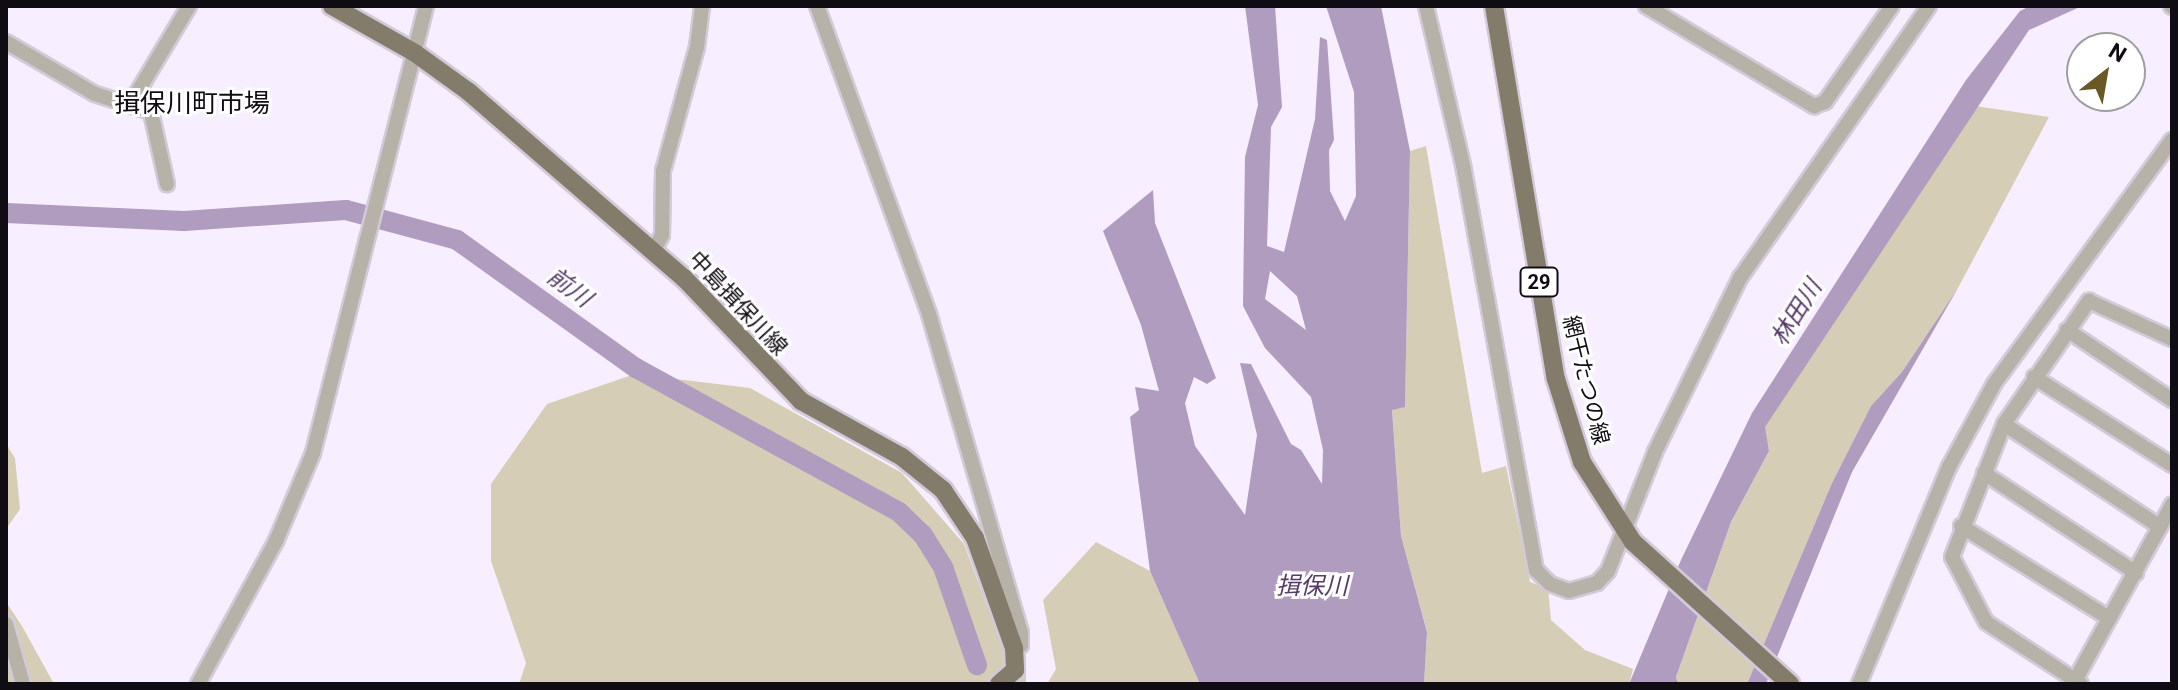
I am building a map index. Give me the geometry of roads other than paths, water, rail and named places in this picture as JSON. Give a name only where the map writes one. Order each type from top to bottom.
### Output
[{"type":"main road","name":"中島揖保川線","points":[[332,6],[415,53],[469,92],[654,250],[801,401],[902,457],[943,490],[975,538],[1014,648]]},
{"type":"main road","name":"網干たつの線","points":[[1494,6],[1556,379],[1582,462],[1630,536],[1790,684]]},
{"type":"main road","points":[[999,684],[1015,670],[1014,648]]},
{"type":"street","points":[[131,103],[189,6]]},
{"type":"street","points":[[198,684],[276,541],[313,453],[426,6]]},
{"type":"street","points":[[654,250],[662,235],[663,171],[697,47],[702,6]]},
{"type":"street","points":[[817,6],[900,227],[946,370],[1021,632],[1021,645],[1014,648]]},
{"type":"street","points":[[1426,6],[1456,131],[1536,570],[1550,584],[1569,591],[1597,583],[1630,536],[1655,452],[1740,278],[1929,6]]},
{"type":"street","points":[[1646,6],[1814,106],[1825,102],[1892,6]]},
{"type":"street","points":[[6,42],[95,94],[131,103],[151,112],[167,184]]},
{"type":"street","points":[[1859,684],[1949,467],[1994,384],[2172,140]]},
{"type":"street","points":[[2172,339],[2089,301],[2004,424],[1961,526],[1952,557],[1986,622],[2076,683],[2172,505]]},
{"type":"street","points":[[2067,330],[2172,400]]},
{"type":"street","points":[[2034,377],[2172,465]]},
{"type":"street","points":[[2004,424],[2160,527]]},
{"type":"street","points":[[1984,473],[2136,573]]},
{"type":"street","points":[[1961,526],[2109,618]]},
{"type":"street","points":[[6,624],[23,684]]},
{"type":"water","name":"揖保川","points":[[1245,6],[1275,6],[1282,107],[1271,127],[1267,246],[1284,252],[1315,119],[1320,37],[1327,40],[1334,140],[1329,150],[1330,191],[1345,221],[1356,196],[1354,92],[1326,6],[1381,6],[1410,151],[1405,407],[1392,410],[1401,536],[1427,632],[1424,684],[1200,684],[1150,571],[1130,417],[1139,410],[1135,387],[1159,391],[1141,325],[1103,231],[1153,190],[1155,223],[1216,378],[1207,384],[1194,377],[1185,403],[1195,446],[1245,515],[1257,435],[1240,363],[1251,364],[1291,444],[1301,450],[1322,484],[1323,450],[1311,397],[1265,348],[1243,306],[1245,157],[1258,105]],"holes":[[[1270,271],[1297,296],[1306,330],[1265,299]]]},
{"type":"water","name":"林田川","points":[[2030,6],[2082,6],[2029,30],[1765,427],[1769,451],[1731,522],[1676,677],[1678,684],[1629,684],[1681,560],[1752,413],[1966,80],[2020,11]]},
{"type":"water","points":[[1958,288],[1852,472],[1766,684],[1747,684],[1832,483],[1871,406],[1902,372]]},
{"type":"waterway","name":"前川","points":[[6,213],[184,221],[346,210],[457,240],[636,368],[899,512],[923,535],[943,567],[977,665]]},
{"type":"district","name":"揖保川町市場","points":[[192,104]]}]
